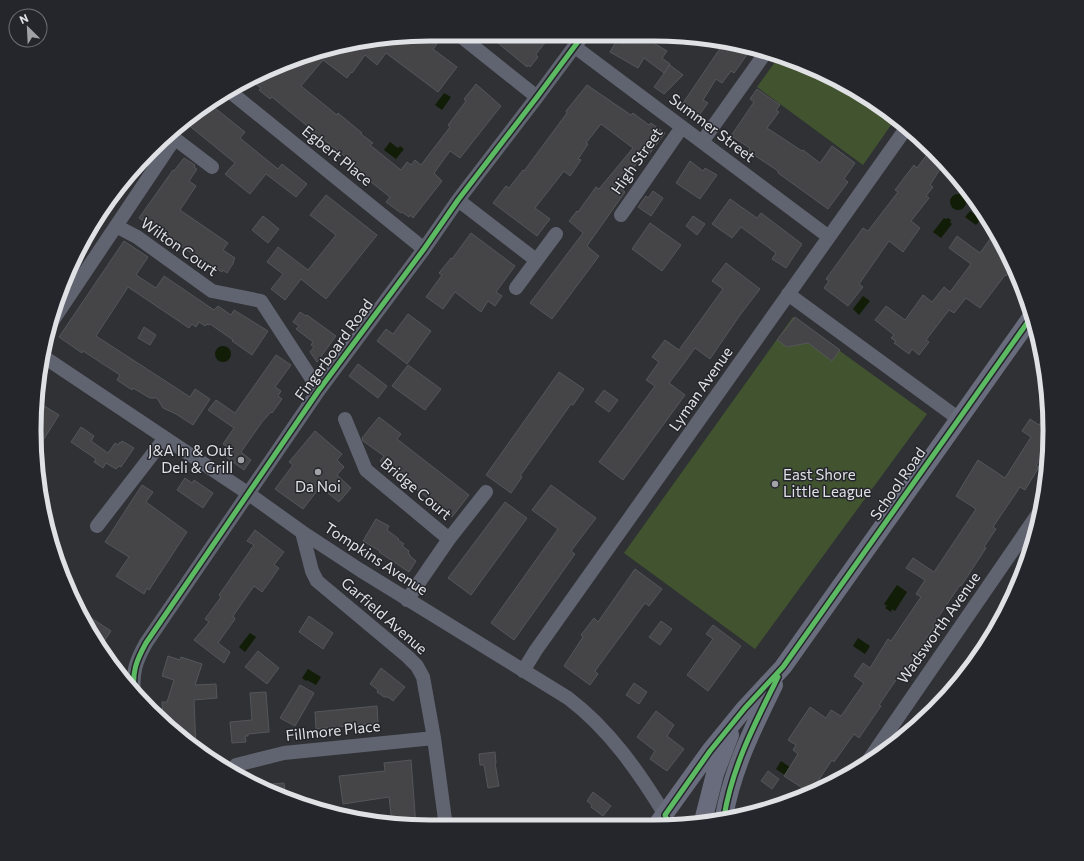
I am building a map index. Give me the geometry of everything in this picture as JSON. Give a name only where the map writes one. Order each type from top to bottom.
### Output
[{"type":"main road","name":"School Road","points":[[745,708],[783,667],[1028,322]]},
{"type":"main road","name":"School Road","points":[[725,814],[730,789],[742,751],[783,667]]},
{"type":"main road","points":[[704,817],[710,793],[729,738],[745,708]]},
{"type":"main road","points":[[666,820],[710,751],[745,708]]},
{"type":"street","points":[[467,41],[538,97]]},
{"type":"street","name":"Fingerboard Road","points":[[133,682],[133,673],[137,659],[146,643],[319,390],[424,249],[458,200],[538,97],[579,41]]},
{"type":"street","name":"Summer Street","points":[[575,47],[829,237]]},
{"type":"street","points":[[702,142],[763,57]]},
{"type":"street","name":"Egbert Place","points":[[234,95],[424,249]]},
{"type":"street","name":"High Street","points":[[620,215],[682,127]]},
{"type":"street","name":"Lyman Avenue","points":[[525,668],[903,132]]},
{"type":"street","points":[[174,138],[212,167]]},
{"type":"street","points":[[61,308],[170,141]]},
{"type":"street","points":[[458,200],[536,260]]},
{"type":"street","name":"Wilton Court","points":[[116,226],[137,237],[212,291],[260,301],[319,390]]},
{"type":"street","points":[[516,288],[556,234]]},
{"type":"street","points":[[788,294],[959,419]]},
{"type":"street","name":"Tompkins Avenue","points":[[47,359],[249,494],[302,532],[480,645],[525,668],[536,679],[568,698],[599,725],[626,758],[648,788],[663,820]]},
{"type":"street","name":"Bridge Court","points":[[345,419],[366,470],[449,540]]},
{"type":"street","points":[[97,526],[166,438]]},
{"type":"street","name":"Bridge Court","points":[[407,600],[449,540],[486,492]]},
{"type":"street","name":"Wadsworth Avenue","points":[[875,750],[1032,523]]},
{"type":"street","name":"Garfield Avenue","points":[[302,532],[312,571],[317,581],[417,666],[423,677],[434,738],[445,820]]},
{"type":"street","name":"Fillmore Place","points":[[238,769],[284,753],[434,738]]},
{"type":"shaded area","points":[[776,61],[826,81],[848,93],[893,123],[863,165],[757,87]]},
{"type":"shaded area","points":[[444,93],[451,97],[442,110],[435,105]]},
{"type":"shaded area","points":[[390,142],[398,148],[400,146],[404,149],[396,159],[384,150]]},
{"type":"shaded area","points":[[958,194],[965,199],[966,202],[961,209],[958,210],[951,205],[950,202],[955,195]]},
{"type":"shaded area","points":[[970,211],[978,215],[981,220],[976,225],[965,217]]},
{"type":"shaded area","points":[[944,218],[951,220],[950,222],[952,224],[941,238],[933,232]]},
{"type":"shaded area","points":[[863,296],[870,301],[859,315],[853,309]]},
{"type":"shaded area","name":"East Shore Little League","points":[[793,317],[927,414],[755,649],[624,553]]},
{"type":"shaded area","points":[[223,346],[230,351],[231,354],[226,361],[223,362],[216,357],[215,354],[220,347]]},
{"type":"shaded area","points":[[897,585],[907,592],[895,611],[892,609],[891,612],[885,608],[887,606],[884,604]]},
{"type":"shaded area","points":[[250,633],[256,637],[245,652],[239,647]]},
{"type":"shaded area","points":[[858,638],[870,646],[865,654],[853,646]]},
{"type":"shaded area","points":[[308,669],[321,677],[316,685],[302,678]]},
{"type":"shaded area","points":[[781,761],[797,772],[791,779],[776,769]]},
{"type":"building","points":[[433,41],[437,44],[433,49],[457,67],[438,92],[386,53],[377,65],[365,55],[347,78],[323,60],[301,86],[362,133],[361,134],[373,143],[370,145],[401,170],[407,162],[411,165],[415,160],[421,165],[450,127],[448,125],[466,101],[464,99],[476,84],[501,106],[460,158],[450,151],[434,173],[442,181],[413,218],[410,215],[409,217],[402,212],[401,213],[386,202],[390,197],[357,171],[359,168],[323,139],[321,141],[310,133],[312,130],[272,97],[270,99],[259,90],[261,88],[254,83],[281,71],[330,54],[380,44]]},
{"type":"building","points":[[495,41],[546,41],[536,54],[538,57],[530,67],[528,65],[527,67]]},
{"type":"building","points":[[616,41],[624,44],[626,41],[653,41],[667,51],[662,58],[670,64],[664,73],[644,58],[638,68],[610,52]]},
{"type":"building","points":[[721,47],[723,49],[724,47],[748,53],[734,73],[731,71],[722,83],[716,79],[703,100],[708,103],[697,118],[681,106]]},
{"type":"building","points":[[670,65],[683,75],[664,94],[654,87]]},
{"type":"building","points":[[587,85],[631,115],[633,113],[649,125],[651,123],[665,133],[648,156],[645,153],[619,186],[625,192],[587,246],[599,256],[552,319],[530,303],[583,233],[569,221],[577,211],[578,212],[596,187],[599,189],[633,148],[601,124],[586,143],[588,144],[578,159],[581,160],[570,176],[564,171],[535,208],[550,219],[537,236],[493,203],[506,186],[509,188],[523,170],[524,171],[567,113],[566,111]]},
{"type":"building","points":[[757,89],[780,105],[776,110],[779,112],[767,128],[802,151],[803,150],[820,163],[832,146],[855,163],[844,179],[848,182],[828,209],[778,173],[778,171],[748,151],[750,148],[731,136],[754,102],[750,99]]},
{"type":"building","points":[[214,107],[245,132],[240,138],[278,169],[282,164],[307,184],[296,197],[266,174],[250,194],[225,174],[235,163],[188,125]]},
{"type":"building","points":[[928,154],[941,168],[930,185],[933,187],[926,196],[929,198],[911,221],[920,228],[903,252],[889,241],[859,284],[863,287],[848,306],[824,288],[829,281],[826,279],[863,228],[868,231],[898,192],[895,190],[914,165],[917,168]]},
{"type":"building","points":[[184,158],[195,165],[194,167],[197,169],[189,181],[196,186],[180,210],[228,243],[223,250],[235,258],[227,273],[223,270],[222,272],[212,267],[139,218],[173,170],[174,171]]},
{"type":"building","points":[[690,161],[703,171],[705,168],[717,175],[700,199],[676,183]]},
{"type":"building","points":[[653,191],[663,198],[651,216],[638,207],[646,196],[648,198]]},
{"type":"building","points":[[326,195],[377,235],[326,299],[301,279],[285,300],[271,289],[283,274],[267,262],[278,247],[308,270],[336,235],[310,215]]},
{"type":"building","points":[[730,199],[757,218],[761,213],[802,244],[786,268],[772,259],[776,253],[741,227],[732,238],[712,224]]},
{"type":"building","points":[[263,216],[279,229],[268,243],[252,230]]},
{"type":"building","points":[[693,216],[705,224],[697,235],[686,226]]},
{"type":"building","points":[[650,223],[681,245],[662,271],[632,249]]},
{"type":"building","points":[[471,233],[515,266],[496,292],[502,296],[495,306],[488,301],[481,312],[455,292],[443,309],[426,297],[442,275],[439,273],[451,258],[452,259]]},
{"type":"building","points":[[957,236],[980,253],[992,237],[1009,272],[1006,276],[1005,275],[980,308],[966,298],[954,313],[949,310],[926,340],[929,342],[919,355],[912,349],[909,354],[894,343],[896,341],[891,338],[894,335],[875,320],[886,306],[905,320],[923,295],[932,302],[944,287],[950,292],[971,264],[949,248]]},
{"type":"building","points":[[124,241],[148,257],[136,275],[156,288],[164,276],[214,310],[218,306],[231,315],[234,310],[268,331],[252,355],[210,324],[205,326],[199,322],[196,327],[192,324],[189,328],[128,287],[96,336],[190,397],[195,389],[210,399],[193,425],[163,408],[157,398],[150,398],[133,388],[132,390],[117,380],[120,375],[83,351],[82,353],[59,337]]},
{"type":"building","points":[[726,263],[760,289],[710,359],[695,348],[669,383],[685,395],[623,480],[599,462],[655,386],[646,380],[659,362],[652,357],[665,340],[679,350],[723,289],[712,281]]},
{"type":"building","points":[[300,312],[306,316],[307,315],[336,336],[317,362],[310,352],[314,347],[311,345],[313,342],[296,329],[299,326],[293,322]]},
{"type":"building","points":[[408,314],[431,331],[407,364],[377,341],[386,329],[393,334]]},
{"type":"building","points":[[795,317],[840,350],[832,361],[808,343],[787,347],[777,340]]},
{"type":"building","points":[[144,327],[156,335],[150,345],[138,338]]},
{"type":"building","points":[[276,355],[291,365],[275,387],[281,391],[278,396],[282,399],[272,413],[271,412],[262,422],[241,452],[251,460],[244,470],[223,455],[228,448],[223,444],[234,428],[208,410],[216,400],[235,413]]},
{"type":"building","points":[[358,364],[387,386],[378,398],[349,376]]},
{"type":"building","points":[[408,365],[441,389],[425,410],[392,386]]},
{"type":"building","points":[[559,372],[584,389],[573,405],[571,404],[520,476],[522,477],[511,493],[486,475]]},
{"type":"building","points":[[604,390],[618,400],[609,412],[595,402]]},
{"type":"building","points":[[42,405],[59,415],[41,443]]},
{"type":"building","points":[[379,417],[401,434],[397,439],[469,495],[452,517],[380,461],[384,456],[363,441],[362,438]]},
{"type":"building","points":[[1030,419],[1039,425],[1043,420],[1042,457],[1036,465],[1039,467],[1025,490],[1020,487],[993,527],[996,529],[984,547],[986,548],[933,625],[935,626],[925,640],[929,642],[920,654],[917,652],[900,678],[898,677],[879,705],[881,706],[859,738],[854,734],[834,762],[832,760],[816,784],[804,789],[784,776],[798,754],[793,750],[796,745],[788,740],[810,707],[826,718],[831,710],[841,716],[864,683],[854,676],[863,663],[870,668],[888,639],[891,641],[921,597],[916,594],[925,580],[906,568],[913,558],[934,572],[976,509],[956,496],[978,460],[1005,478],[1031,437],[1022,431]]},
{"type":"building","points":[[81,427],[94,436],[91,441],[108,453],[115,443],[118,445],[122,441],[134,448],[121,467],[119,466],[116,469],[106,463],[103,468],[94,462],[96,459],[71,442]]},
{"type":"building","points":[[315,431],[342,454],[337,460],[344,467],[337,475],[351,488],[339,502],[320,487],[303,509],[275,489],[293,465],[289,462]]},
{"type":"building","points":[[185,478],[192,483],[194,480],[213,493],[203,508],[177,490]]},
{"type":"building","points":[[142,485],[153,492],[146,502],[187,532],[149,590],[147,588],[144,594],[116,576],[129,557],[105,542]]},
{"type":"building","points":[[551,485],[596,518],[571,551],[575,554],[514,640],[491,623],[558,529],[532,510]]},
{"type":"building","points":[[505,502],[527,518],[471,595],[448,578]]},
{"type":"building","points":[[376,519],[389,526],[387,530],[404,544],[402,546],[409,551],[410,556],[416,561],[409,572],[379,552],[380,551],[363,541]]},
{"type":"building","points":[[255,530],[284,552],[274,565],[279,568],[270,581],[262,592],[254,586],[233,616],[235,619],[218,643],[230,652],[224,663],[194,640],[209,622],[205,619],[221,597],[219,595],[254,545],[247,541]]},
{"type":"building","points":[[635,569],[662,589],[649,606],[645,603],[595,671],[598,674],[590,685],[564,666],[583,637],[581,635],[594,618],[598,622]]},
{"type":"building","points":[[88,616],[111,631],[104,642]]},
{"type":"building","points":[[309,616],[333,633],[323,649],[299,632]]},
{"type":"building","points":[[661,621],[672,629],[660,645],[649,637]]},
{"type":"building","points":[[713,625],[741,646],[708,691],[687,675],[713,639],[706,634]]},
{"type":"building","points":[[258,651],[279,668],[267,684],[245,667]]},
{"type":"building","points":[[168,656],[180,660],[181,657],[202,664],[195,685],[216,684],[217,698],[194,700],[196,742],[163,713],[162,702],[167,702],[174,680],[162,676]]},
{"type":"building","points":[[381,668],[405,687],[393,701],[377,692],[378,690],[370,684]]},
{"type":"building","points":[[634,683],[647,692],[639,704],[626,695]]},
{"type":"building","points":[[300,685],[314,693],[295,726],[280,718]]},
{"type":"building","points":[[266,692],[269,732],[248,734],[248,736],[245,736],[246,742],[232,743],[230,722],[252,720],[250,693]]},
{"type":"building","points":[[377,706],[378,723],[316,729],[315,712]]},
{"type":"building","points":[[656,711],[674,725],[667,736],[684,749],[667,771],[650,759],[655,751],[637,737]]},
{"type":"building","points":[[495,752],[495,763],[499,786],[488,788],[484,765],[480,765],[479,754]]},
{"type":"building","points":[[411,760],[416,819],[391,818],[389,797],[343,804],[339,776],[385,771],[384,763]]},
{"type":"building","points":[[768,771],[779,779],[772,789],[761,781]]},
{"type":"building","points":[[284,783],[285,792],[281,790],[268,784]]},
{"type":"building","points":[[593,792],[611,806],[603,816],[591,807],[592,805],[587,801]]},
{"type":"cycle path","points":[[134,683],[134,673],[146,643],[319,390],[424,249],[458,200],[579,41]]},
{"type":"cycle path","points":[[667,819],[665,815],[710,751],[745,708],[783,667],[1028,322]]},
{"type":"cycle path","points":[[725,814],[733,780],[745,746],[778,677]]},
{"type":"place","name":"J&A In & Out Deli & Grill","points":[[241,460]]},
{"type":"place","name":"Da Noi","points":[[318,472]]},
{"type":"place","name":"East Shore Little League","points":[[775,484]]}]
